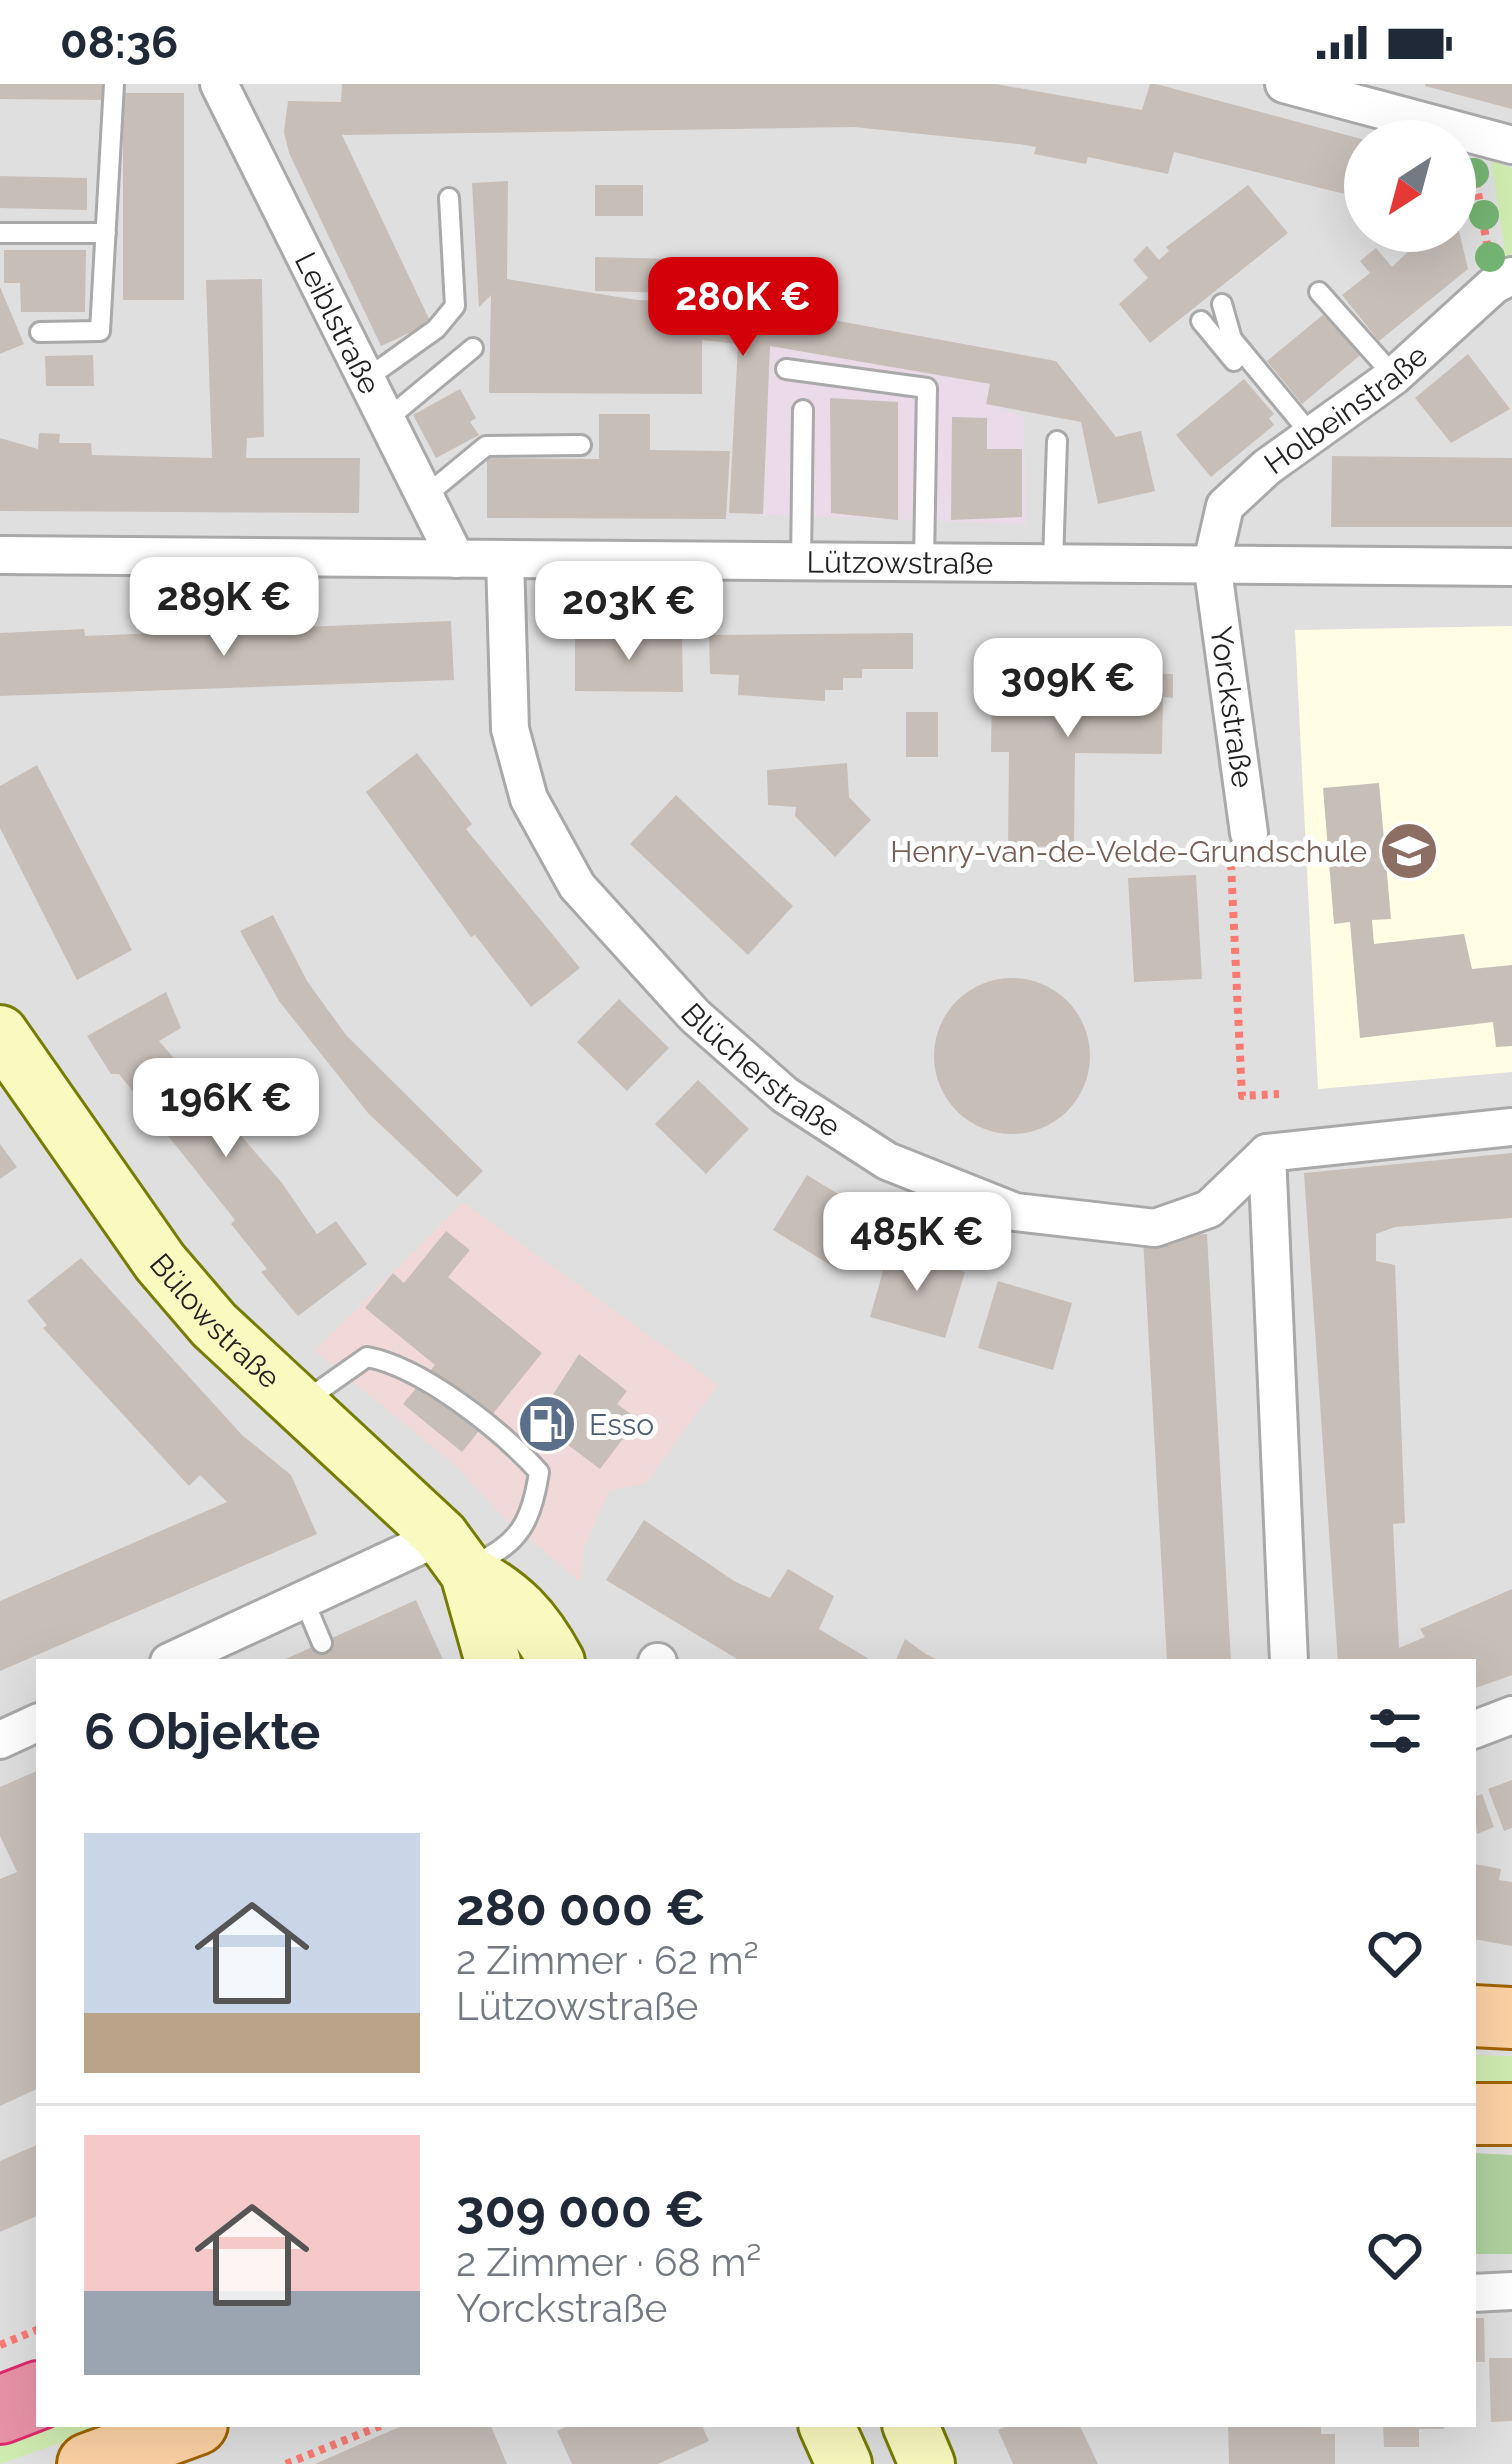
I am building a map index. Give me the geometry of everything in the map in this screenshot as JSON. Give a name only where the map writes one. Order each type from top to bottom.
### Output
[{"type":"highway","points":[[0,2410],[36,2396]]},
{"type":"main road","name":"Bülowstraße","points":[[8,1062],[160,1262],[214,1325],[458,1559],[504,1592],[536,1623],[555,1659]]},
{"type":"main road","points":[[458,1559],[492,1659]]},
{"type":"main road","points":[[1476,2016],[1512,2018]]},
{"type":"main road","points":[[1476,2114],[1512,2114]]},
{"type":"main road","points":[[88,2464],[188,2427]]},
{"type":"main road","points":[[827,2427],[844,2464]]},
{"type":"main road","points":[[911,2427],[927,2464]]},
{"type":"street","name":"Leiblstraße","points":[[219,84],[456,560]]},
{"type":"street","points":[[1284,84],[1419,120]]},
{"type":"street","points":[[1476,135],[1512,145]]},
{"type":"street","name":"Holbeinstraße","points":[[1212,563],[1225,506],[1394,376],[1503,280]]},
{"type":"street","name":"Lützowstraße","points":[[0,555],[1512,567]]},
{"type":"street","name":"Blücherstraße","points":[[505,559],[510,729],[529,799],[577,886],[695,1016],[785,1095],[887,1161],[1015,1212],[1155,1228],[1209,1209],[1267,1154]]},
{"type":"street","name":"Yorckstraße","points":[[1212,563],[1249,833]]},
{"type":"street","points":[[1289,1659],[1267,1154],[1512,1127]]},
{"type":"street","points":[[176,1659],[304,1600],[458,1559]]},
{"type":"street","points":[[1476,1729],[1512,1715]]},
{"type":"street","points":[[0,1740],[36,1723]]},
{"type":"street","points":[[1476,2293],[1512,2291]]},
{"type":"lane","points":[[40,332],[100,332],[115,84]]},
{"type":"lane","points":[[366,379],[436,329],[455,306],[449,198]]},
{"type":"lane","points":[[1,233],[106,233]]},
{"type":"lane","points":[[1319,292],[1394,376]]},
{"type":"lane","points":[[1222,304],[1232,339],[1308,440]]},
{"type":"lane","points":[[1201,321],[1308,440]]},
{"type":"lane","points":[[386,420],[472,348]]},
{"type":"lane","points":[[786,369],[927,388],[924,561]]},
{"type":"lane","points":[[801,560],[803,410]]},
{"type":"lane","points":[[1053,562],[1057,441]]},
{"type":"lane","points":[[424,497],[486,446],[581,445]]},
{"type":"lane","points":[[299,1406],[367,1357],[381,1359],[395,1362],[512,1443],[538,1472],[529,1525],[500,1553],[458,1559]]},
{"type":"lane","points":[[304,1600],[322,1643]]},
{"type":"path","points":[[1476,167],[1503,280]]},
{"type":"path","points":[[1249,833],[1231,861],[1242,1096],[1279,1094]]},
{"type":"path","points":[[0,2345],[36,2330]]},
{"type":"path","points":[[286,2464],[378,2427]]},
{"type":"shaded area","points":[[0,84],[1512,84],[1512,2464],[0,2464]]},
{"type":"shaded area","points":[[740,303],[995,349],[987,403],[1024,417],[1026,524],[729,513]]},
{"type":"shaded area","name":"Henry-van-de-Velde-Grundschule","points":[[1512,626],[1512,1072],[1318,1089],[1295,630]]},
{"type":"shaded area","name":"Esso","points":[[463,1202],[718,1385],[645,1484],[610,1490],[584,1547],[581,1582],[507,1521],[454,1464],[315,1351]]},
{"type":"green space","points":[[1491,161],[1512,168],[1512,253],[1506,257]]},
{"type":"green space","points":[[1476,2055],[1512,2056],[1512,2089],[1476,2090]]},
{"type":"green space","points":[[1476,2153],[1512,2155],[1512,2254],[1476,2254]]},
{"type":"green space","points":[[36,2425],[106,2427],[0,2464],[0,2436]]},
{"type":"building","points":[[0,84],[102,84],[102,100],[0,99]]},
{"type":"building","points":[[342,84],[996,84],[1142,110],[1150,84],[1156,84],[1344,134],[1344,194],[1174,152],[1168,174],[1088,157],[1086,164],[1034,154],[1036,147],[1019,144],[854,127],[342,135],[431,323],[381,346],[289,153],[284,132],[288,101],[341,102]]},
{"type":"building","points":[[1512,84],[1512,109],[1425,86]]},
{"type":"building","points":[[123,93],[184,93],[184,300],[123,300]]},
{"type":"building","points":[[0,176],[87,178],[87,210],[0,208]]},
{"type":"building","points":[[508,181],[507,279],[637,300],[740,303],[1056,361],[1116,437],[1141,431],[1155,491],[1098,504],[1081,422],[986,404],[990,384],[770,346],[763,514],[729,513],[738,344],[702,340],[702,394],[489,393],[491,295],[479,307],[472,183]]},
{"type":"building","points":[[595,185],[643,185],[643,216],[595,216]]},
{"type":"building","points":[[1248,185],[1288,233],[1150,343],[1119,304],[1148,278],[1133,260],[1147,246],[1159,260],[1169,251],[1166,247]]},
{"type":"building","points":[[4,250],[86,250],[85,312],[21,312],[20,283],[4,283]]},
{"type":"building","points":[[1371,252],[1379,252],[1392,267],[1408,252],[1464,252],[1468,269],[1379,341],[1342,295],[1370,273],[1360,261]]},
{"type":"building","points":[[595,257],[675,259],[674,293],[595,291]]},
{"type":"building","points":[[262,279],[264,437],[247,438],[246,458],[360,458],[359,513],[0,511],[0,438],[38,449],[39,433],[60,434],[59,443],[91,443],[92,455],[212,458],[206,280]]},
{"type":"building","points":[[0,287],[24,344],[0,354]]},
{"type":"building","points":[[1330,309],[1365,351],[1302,404],[1267,361]]},
{"type":"building","points":[[1468,354],[1510,409],[1451,443],[1415,398]]},
{"type":"building","points":[[93,355],[94,386],[46,386],[45,356]]},
{"type":"building","points":[[1244,379],[1274,414],[1269,418],[1274,425],[1211,477],[1176,435]]},
{"type":"building","points":[[460,389],[476,418],[470,422],[479,435],[436,458],[413,415]]},
{"type":"building","points":[[830,398],[898,402],[898,520],[831,513]]},
{"type":"building","points":[[599,414],[650,414],[650,450],[730,451],[726,519],[487,518],[487,458],[599,459]]},
{"type":"building","points":[[952,417],[987,418],[987,449],[1022,449],[1022,517],[951,520]]},
{"type":"building","points":[[1332,456],[1512,458],[1512,527],[1331,527]]},
{"type":"building","points":[[451,621],[454,680],[0,696],[0,633],[84,629],[85,636]]},
{"type":"building","points":[[575,633],[682,634],[683,692],[575,691]]},
{"type":"building","points":[[913,633],[913,669],[862,669],[862,678],[843,678],[843,690],[825,690],[825,701],[738,695],[739,675],[710,674],[709,635]]},
{"type":"building","points":[[1006,671],[1173,674],[1173,698],[1163,697],[1162,754],[1075,753],[1074,847],[1008,846],[1009,752],[991,752],[992,687],[1006,687]]},
{"type":"building","points":[[906,712],[938,712],[938,757],[906,757]]},
{"type":"building","points":[[417,753],[472,824],[466,829],[580,968],[531,1007],[475,935],[471,937],[366,792]]},
{"type":"building","points":[[847,763],[849,797],[871,820],[835,857],[795,816],[796,807],[768,805],[767,770]]},
{"type":"building","points":[[37,765],[132,950],[77,980],[0,828],[0,786]]},
{"type":"building","points":[[1379,783],[1391,919],[1372,920],[1374,944],[1464,934],[1472,969],[1512,965],[1512,1046],[1496,1047],[1493,1022],[1360,1038],[1350,922],[1334,924],[1323,788]]},
{"type":"building","points":[[676,795],[793,906],[748,955],[630,844]]},
{"type":"building","points":[[1196,875],[1202,979],[1134,982],[1128,878]]},
{"type":"building","points":[[273,915],[307,981],[346,1035],[483,1171],[457,1197],[368,1113],[279,1001],[240,931]]},
{"type":"building","points":[[1012,978],[1042,984],[1067,1001],[1084,1026],[1090,1056],[1084,1086],[1067,1111],[1042,1128],[1012,1134],[982,1128],[957,1111],[940,1086],[934,1056],[940,1026],[957,1001],[982,984]]},
{"type":"building","points":[[166,992],[181,1028],[159,1041],[282,1183],[317,1234],[336,1221],[367,1264],[298,1316],[261,1272],[267,1269],[231,1224],[235,1220],[119,1074],[111,1074],[87,1036]]},
{"type":"building","points":[[619,999],[669,1048],[627,1091],[577,1042]]},
{"type":"building","points":[[698,1080],[749,1129],[706,1174],[655,1124]]},
{"type":"building","points":[[0,1144],[17,1167],[0,1179]]},
{"type":"building","points":[[1512,1153],[1512,1218],[1395,1227],[1376,1234],[1376,1261],[1395,1265],[1405,1523],[1393,1524],[1399,1648],[1425,1637],[1420,1629],[1512,1589],[1512,1675],[1476,1688],[1476,1659],[1338,1659],[1304,1173]]},
{"type":"building","points":[[807,1175],[871,1214],[837,1269],[773,1230]]},
{"type":"building","points":[[446,1231],[470,1250],[448,1277],[542,1353],[462,1452],[403,1404],[435,1365],[365,1308],[393,1273],[404,1283]]},
{"type":"building","points":[[1207,1234],[1231,1659],[1167,1659],[1143,1238]]},
{"type":"building","points":[[889,1250],[965,1272],[945,1338],[870,1317]]},
{"type":"building","points":[[81,1258],[242,1435],[291,1475],[317,1534],[0,1671],[0,1601],[227,1502],[200,1475],[189,1486],[43,1328],[47,1325],[27,1301]]},
{"type":"building","points":[[998,1281],[1072,1303],[1053,1370],[978,1348]]},
{"type":"building","points":[[579,1354],[627,1391],[617,1404],[638,1419],[600,1469],[536,1421]]},
{"type":"building","points":[[644,1520],[734,1581],[770,1598],[788,1569],[834,1596],[819,1629],[869,1659],[737,1659],[606,1580]]},
{"type":"building","points":[[416,1600],[443,1659],[286,1659]]},
{"type":"building","points":[[905,1639],[936,1659],[896,1659]]},
{"type":"building","points":[[36,1771],[36,2089],[0,2106],[0,1879],[17,1872],[0,1836],[0,1787]]},
{"type":"building","points":[[1512,1780],[1512,1828],[1504,1831],[1488,1789]]},
{"type":"building","points":[[1482,1794],[1494,1827],[1477,1834],[1476,1825],[1476,1796]]},
{"type":"building","points":[[1476,1864],[1501,1869],[1499,1880],[1512,1882],[1512,1946],[1476,1940]]},
{"type":"building","points":[[36,2145],[36,2216],[0,2232],[0,2161]]},
{"type":"building","points":[[1476,2318],[1484,2318],[1485,2362],[1476,2362]]},
{"type":"building","points":[[1489,2358],[1512,2358],[1512,2421],[1491,2422]]},
{"type":"building","points":[[399,2427],[491,2427],[507,2464],[315,2464]]},
{"type":"building","points":[[566,2427],[702,2427],[709,2441],[658,2464],[572,2464],[557,2431]]},
{"type":"building","points":[[1080,2427],[1098,2464],[1013,2464],[998,2430]]},
{"type":"building","points":[[1228,2427],[1321,2427],[1321,2434],[1335,2434],[1335,2464],[1229,2464]]},
{"type":"building","points":[[1383,2427],[1444,2427],[1419,2429],[1419,2447],[1384,2447]]},
{"type":"place","name":"Henry-van-de-Velde-Grundschule","points":[[1409,851]]},
{"type":"place","name":"Esso","points":[[547,1424]]}]
